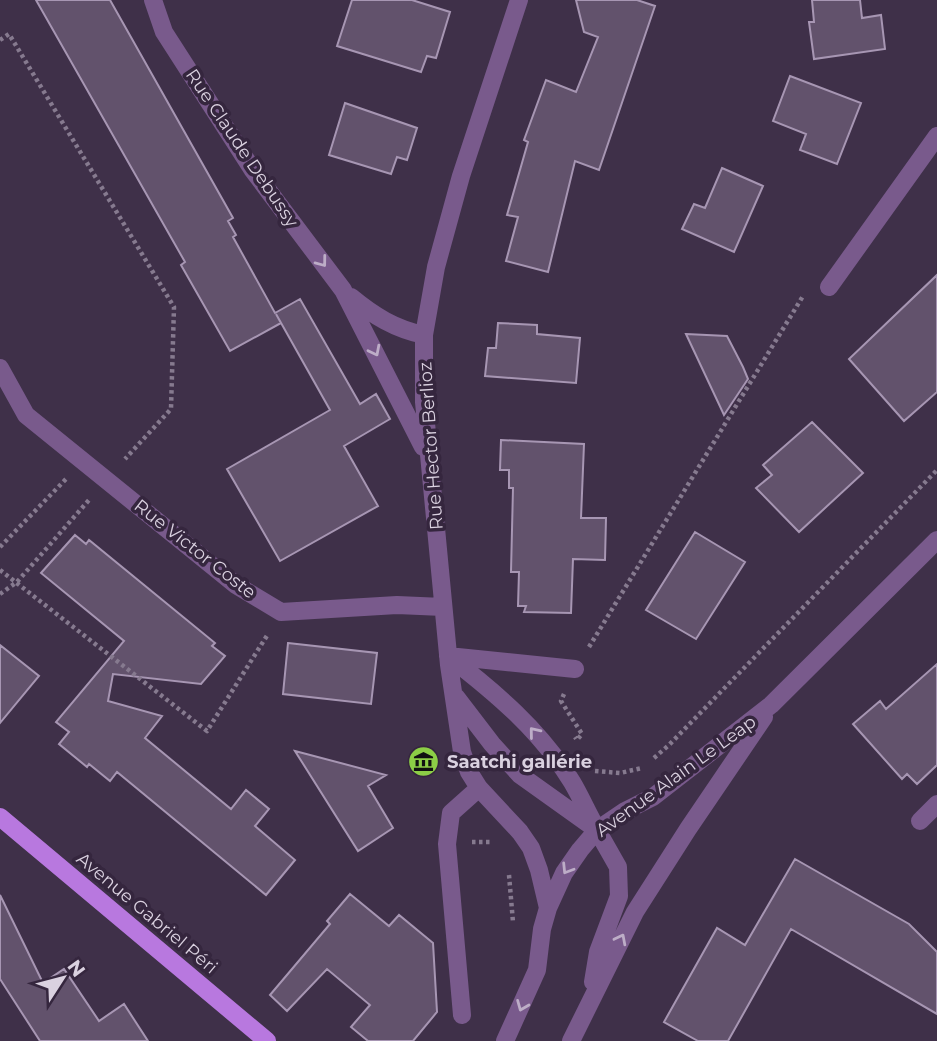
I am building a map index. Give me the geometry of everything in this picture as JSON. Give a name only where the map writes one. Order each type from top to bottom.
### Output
[{"type":"main road","name":"Avenue Gabriel Péri","points":[[0,817],[267,1041]]},
{"type":"street","name":"Rue Claude Debussy","points":[[153,0],[164,32],[252,169],[343,290],[430,461]]},
{"type":"street","name":"Rue Hector Berlioz","points":[[519,0],[461,176],[436,267],[424,335],[425,402],[443,607],[462,752],[469,772],[479,788],[520,832],[531,848],[548,908]]},
{"type":"street","points":[[829,287],[937,136]]},
{"type":"street","name":"Rue Claude Debussy","points":[[343,290],[372,314],[399,330],[424,335]]},
{"type":"street","name":"Rue Victor Coste","points":[[0,369],[26,415],[236,585],[281,612]]},
{"type":"street","name":"Avenue Alain Le Leap","points":[[505,1041],[537,970],[542,929],[548,908],[564,873],[597,830],[625,811],[653,797],[771,705],[937,540]]},
{"type":"street","points":[[281,612],[397,605],[443,607]]},
{"type":"street","points":[[449,656],[575,669]]},
{"type":"street","points":[[449,656],[527,722],[572,781],[618,867],[619,896],[598,952],[590,999]]},
{"type":"street","points":[[454,695],[520,775],[597,830]]},
{"type":"street","name":"Avenue Alain Le Leap","points":[[571,1041],[635,912],[771,705]]},
{"type":"street","points":[[462,1015],[447,844],[451,813],[479,788]]},
{"type":"street","points":[[920,821],[937,804]]},
{"type":"path","points":[[0,40],[9,34],[174,307],[171,409],[17,582],[0,594]]},
{"type":"path","points":[[561,701],[575,669],[807,290],[829,287]]},
{"type":"path","points":[[0,547],[83,461]]},
{"type":"path","points":[[587,770],[620,773],[639,770],[669,745],[937,470]]},
{"type":"path","points":[[0,570],[208,731],[281,612]]},
{"type":"path","points":[[508,867],[512,931]]},
{"type":"building","points":[[36,0],[110,0],[233,218],[228,221],[236,235],[233,237],[275,313],[300,299],[360,404],[376,394],[390,419],[344,446],[378,506],[280,561],[227,469],[330,410],[276,314],[281,323],[230,351],[181,265],[185,262]]},
{"type":"building","points":[[352,0],[412,0],[450,12],[436,58],[427,56],[421,72],[337,46]]},
{"type":"building","points":[[576,0],[637,0],[655,6],[599,170],[575,161],[548,272],[506,261],[518,217],[507,215],[528,142],[524,140],[546,80],[576,92],[598,37],[584,32]]},
{"type":"building","points":[[812,0],[860,0],[862,18],[881,15],[885,49],[814,59],[809,22],[814,22]]},
{"type":"building","points":[[790,76],[861,103],[837,164],[800,150],[806,134],[773,121]]},
{"type":"building","points":[[345,103],[417,128],[407,160],[397,157],[391,174],[329,155]]},
{"type":"building","points":[[722,168],[763,186],[734,252],[682,229],[694,204],[705,208]]},
{"type":"building","points":[[937,275],[937,392],[904,421],[849,359]]},
{"type":"building","points":[[498,323],[537,325],[537,334],[580,338],[576,383],[485,376],[488,348],[496,348]]},
{"type":"building","points":[[686,334],[727,336],[743,367],[748,379],[724,415]]},
{"type":"building","points":[[812,422],[863,473],[799,532],[756,488],[772,475],[763,465]]},
{"type":"building","points":[[501,440],[584,444],[581,518],[606,518],[605,560],[573,559],[571,613],[524,612],[526,606],[518,606],[519,572],[511,572],[513,488],[509,488],[509,470],[500,470]]},
{"type":"building","points":[[695,532],[745,562],[696,639],[646,610]]},
{"type":"building","points":[[75,535],[86,544],[89,540],[215,643],[212,646],[225,656],[201,684],[113,674],[108,701],[162,716],[145,738],[231,809],[246,790],[269,809],[255,826],[295,860],[266,895],[117,772],[110,781],[89,764],[87,767],[59,744],[69,732],[56,722],[124,641],[41,573]]},
{"type":"building","points":[[288,643],[377,653],[371,704],[283,694]]},
{"type":"building","points":[[0,645],[39,676],[0,723]]},
{"type":"building","points":[[937,664],[937,765],[917,784],[907,774],[902,779],[853,724],[880,701],[886,709]]},
{"type":"building","points":[[295,751],[386,775],[368,786],[393,828],[358,851]]},
{"type":"building","points":[[795,859],[909,924],[937,952],[937,1014],[791,929],[728,1041],[698,1041],[664,1022],[717,928],[745,945]]},
{"type":"building","points":[[350,894],[389,926],[399,915],[433,943],[437,1012],[413,1041],[368,1041],[351,1027],[370,1005],[327,969],[287,1011],[270,995],[330,924],[327,921]]},
{"type":"building","points":[[0,895],[43,983],[64,969],[99,1021],[124,1004],[148,1041],[40,1041],[0,979]]},
{"type":"place","name":"Saatchi gallérie","points":[[424,762]]}]
